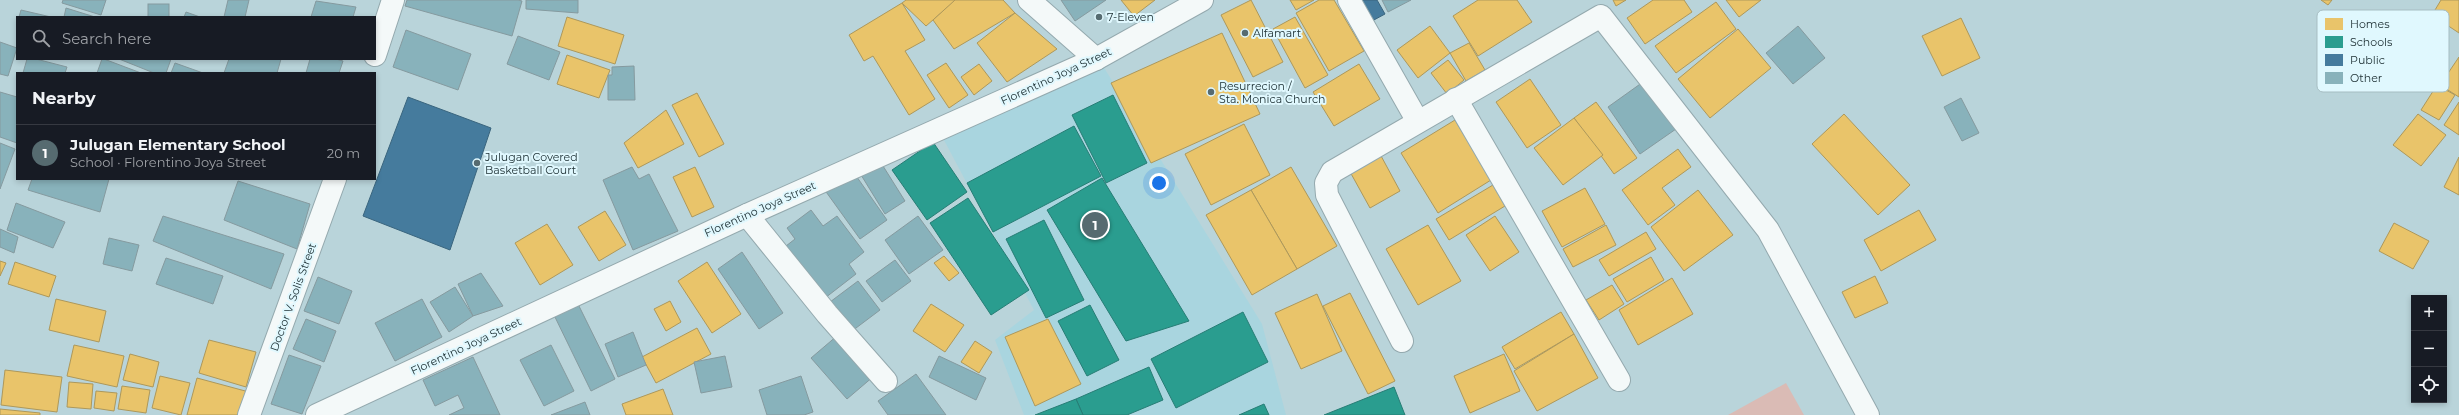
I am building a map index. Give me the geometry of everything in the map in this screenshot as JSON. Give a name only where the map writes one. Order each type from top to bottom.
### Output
[{"type":"street","points":[[376,52],[393,0]]},
{"type":"street","points":[[1029,0],[1096,59]]},
{"type":"street","name":"Florentino Joya Street","points":[[317,415],[747,215],[1096,59],[1202,0]]},
{"type":"street","points":[[1348,0],[1417,120]]},
{"type":"street","points":[[1402,341],[1327,195],[1326,183],[1332,172],[1417,120],[1601,16],[1768,230],[1868,415]]},
{"type":"street","points":[[369,72],[374,60]]},
{"type":"street","points":[[1456,98],[1619,380]]},
{"type":"street","name":"Doctor V. Solis Street","points":[[249,415],[335,180]]},
{"type":"street","points":[[747,215],[827,314],[886,381]]},
{"type":"shaded area","points":[[1103,66],[1262,324],[1286,415],[1024,415],[995,340],[1034,310],[944,140]]},
{"type":"shaded area","points":[[1786,383],[1804,415],[1728,415]]},
{"type":"building: Homes","points":[[906,0],[956,0],[926,26],[902,3]]},
{"type":"building: Homes","points":[[955,0],[1003,0],[1015,13],[954,49],[933,20]]},
{"type":"building: Homes","points":[[1121,0],[1155,0],[1134,16]]},
{"type":"building: Homes","points":[[1251,0],[1283,62],[1253,77],[1221,15]]},
{"type":"building: Homes","points":[[1290,0],[1314,0],[1296,10]]},
{"type":"building: Homes","points":[[1319,0],[1334,0],[1364,51],[1329,71],[1296,13]]},
{"type":"building: Homes","points":[[1478,0],[1517,0],[1532,22],[1478,56],[1453,16]]},
{"type":"building: Homes","points":[[1613,0],[1626,0],[1616,6]]},
{"type":"building: Homes","points":[[1653,0],[1684,0],[1692,12],[1645,44],[1627,18]]},
{"type":"building: Homes","points":[[1726,0],[1761,0],[1739,17]]},
{"type":"building: Homes","points":[[2321,0],[2332,0],[2328,5]]},
{"type":"building: Homes","points":[[2441,0],[2459,0],[2459,33],[2449,26],[2449,10],[2435,10]]},
{"type":"building: Homes","points":[[1716,2],[1736,29],[1676,73],[1655,46]]},
{"type":"building: Homes","points":[[902,3],[925,40],[905,51],[935,99],[909,115],[873,56],[864,61],[849,35]]},
{"type":"building: Homes","points":[[1015,13],[1057,49],[1007,82],[977,43]]},
{"type":"building: Homes","points":[[567,17],[624,35],[615,64],[558,46]]},
{"type":"building: Homes","points":[[1295,17],[1328,75],[1305,88],[1273,29]]},
{"type":"building: Homes","points":[[1961,18],[1980,58],[1942,76],[1922,36]]},
{"type":"building: Homes","points":[[1430,26],[1450,53],[1418,78],[1397,50]]},
{"type":"building: Homes","points":[[1738,29],[1771,68],[1710,118],[1678,79]]},
{"type":"building: Homes","points":[[1222,33],[1260,114],[1151,163],[1111,83]]},
{"type":"building: Homes","points":[[1469,43],[1485,70],[1466,81],[1450,53]]},
{"type":"building: Homes","points":[[567,55],[610,70],[599,98],[557,84]]},
{"type":"building: Homes","points":[[2459,57],[2459,97],[2449,91],[2449,72]]},
{"type":"building: Homes","points":[[1448,60],[1464,80],[1447,94],[1431,73]]},
{"type":"building: Homes","points":[[946,63],[968,95],[949,108],[927,75]]},
{"type":"building: Homes","points":[[979,64],[992,81],[974,95],[961,77]]},
{"type":"building: Homes","points":[[1359,64],[1380,99],[1334,126],[1313,92]]},
{"type":"building: Homes","points":[[1530,79],[1561,125],[1527,148],[1496,102]]},
{"type":"building: Homes","points":[[2433,92],[2449,92],[2455,95],[2439,120],[2421,110]]},
{"type":"building: Homes","points":[[697,93],[724,144],[699,157],[672,105]]},
{"type":"building: Homes","points":[[1596,102],[1637,158],[1614,174],[1574,118]]},
{"type":"building: Homes","points":[[2459,102],[2459,135],[2444,125]]},
{"type":"building: Homes","points":[[666,110],[684,144],[638,168],[624,143]]},
{"type":"building: Homes","points":[[1844,114],[1910,185],[1878,215],[1812,144]]},
{"type":"building: Homes","points":[[2418,114],[2446,135],[2421,166],[2393,145]]},
{"type":"building: Homes","points":[[1574,118],[1603,155],[1563,185],[1534,148]]},
{"type":"building: Homes","points":[[1455,120],[1491,180],[1438,213],[1401,153]]},
{"type":"building: Homes","points":[[1244,124],[1270,175],[1211,205],[1185,154]]},
{"type":"building: Homes","points":[[1678,149],[1691,167],[1662,188],[1675,205],[1648,225],[1622,190]]},
{"type":"building: Homes","points":[[1380,154],[1400,191],[1370,208],[1349,170]]},
{"type":"building: Homes","points":[[2459,157],[2459,195],[2444,187]]},
{"type":"building: Homes","points":[[695,167],[714,207],[692,217],[673,177]]},
{"type":"building: Homes","points":[[1291,167],[1337,246],[1297,269],[1251,190]]},
{"type":"building: Homes","points":[[1493,185],[1505,206],[1449,240],[1436,219]]},
{"type":"building: Homes","points":[[1585,188],[1605,224],[1562,247],[1542,211]]},
{"type":"building: Homes","points":[[1251,190],[1297,269],[1252,295],[1206,215]]},
{"type":"building: Homes","points":[[1698,190],[1733,235],[1684,271],[1651,227]]},
{"type":"building: Homes","points":[[1919,210],[1936,240],[1881,271],[1864,240]]},
{"type":"building: Homes","points":[[605,211],[626,245],[599,261],[578,227]]},
{"type":"building: Homes","points":[[1495,216],[1519,252],[1490,271],[1466,235]]},
{"type":"building: Homes","points":[[2394,223],[2429,241],[2413,269],[2379,251]]},
{"type":"building: Homes","points":[[547,224],[573,265],[540,285],[515,243]]},
{"type":"building: Homes","points":[[1428,225],[1461,281],[1418,305],[1386,249]]},
{"type":"building: Homes","points":[[1606,225],[1616,245],[1573,267],[1563,249]]},
{"type":"building: Homes","points":[[1646,232],[1656,249],[1609,276],[1599,260]]},
{"type":"building: Homes","points":[[944,256],[959,273],[949,281],[934,263]]},
{"type":"building: Homes","points":[[1651,257],[1664,280],[1627,302],[1613,279]]},
{"type":"building: Homes","points":[[0,261],[6,263],[0,276]]},
{"type":"building: Homes","points":[[15,262],[56,276],[49,297],[8,284]]},
{"type":"building: Homes","points":[[707,262],[741,314],[712,333],[678,281]]},
{"type":"building: Homes","points":[[1875,276],[1888,303],[1855,318],[1842,292]]},
{"type":"building: Homes","points":[[1672,278],[1693,314],[1638,345],[1619,310]]},
{"type":"building: Homes","points":[[1612,285],[1624,304],[1599,320],[1586,300]]},
{"type":"building: Homes","points":[[1350,293],[1395,381],[1368,394],[1323,306]]},
{"type":"building: Homes","points":[[1317,294],[1342,351],[1301,369],[1275,313]]},
{"type":"building: Homes","points":[[56,299],[106,311],[99,342],[49,330]]},
{"type":"building: Homes","points":[[670,301],[681,322],[666,331],[654,309]]},
{"type":"building: Homes","points":[[931,304],[964,325],[945,352],[913,331]]},
{"type":"building: Homes","points":[[1561,312],[1574,334],[1515,369],[1502,347]]},
{"type":"building: Homes","points":[[1048,319],[1081,384],[1035,406],[1005,337]]},
{"type":"building: Homes","points":[[697,328],[711,354],[656,383],[642,357]]},
{"type":"building: Homes","points":[[1574,334],[1598,378],[1537,411],[1514,371]]},
{"type":"building: Homes","points":[[209,340],[256,352],[246,387],[199,373]]},
{"type":"building: Homes","points":[[975,341],[992,352],[979,373],[961,362]]},
{"type":"building: Homes","points":[[74,345],[124,356],[117,387],[67,376]]},
{"type":"building: Homes","points":[[130,354],[159,362],[153,387],[123,380]]},
{"type":"building: Homes","points":[[1504,354],[1520,391],[1470,413],[1454,376]]},
{"type":"building: Homes","points":[[5,370],[62,377],[57,412],[1,405]]},
{"type":"building: Homes","points":[[160,376],[190,383],[181,415],[152,408]]},
{"type":"building: Homes","points":[[197,378],[249,392],[243,415],[187,415]]},
{"type":"building: Homes","points":[[69,382],[93,384],[91,409],[67,407]]},
{"type":"building: Homes","points":[[122,386],[150,390],[146,413],[118,409]]},
{"type":"building: Homes","points":[[663,389],[673,415],[626,415],[622,404]]},
{"type":"building: Homes","points":[[96,391],[117,393],[114,411],[94,408]]},
{"type":"building: Homes","points":[[0,409],[40,413],[40,415],[0,415]]},
{"type":"building: Schools","points":[[1113,95],[1147,163],[1106,183],[1072,115]]},
{"type":"building: Schools","points":[[1074,126],[1101,176],[993,232],[967,183]]},
{"type":"building: Schools","points":[[933,142],[967,192],[927,220],[892,170]]},
{"type":"building: Schools","points":[[1102,178],[1189,321],[1126,341],[1047,210]]},
{"type":"building: Schools","points":[[968,198],[1029,290],[991,315],[930,223]]},
{"type":"building: Schools","points":[[1044,220],[1084,300],[1046,318],[1006,239]]},
{"type":"building: Schools","points":[[1090,305],[1119,360],[1087,376],[1058,321]]},
{"type":"building: Schools","points":[[1243,312],[1268,362],[1176,408],[1151,359]]},
{"type":"building: Schools","points":[[1149,367],[1163,400],[1127,415],[1083,415],[1076,399]]},
{"type":"building: Schools","points":[[1394,387],[1405,415],[1324,415]]},
{"type":"building: Schools","points":[[1076,399],[1083,415],[1035,415]]},
{"type":"building: Schools","points":[[1264,404],[1269,415],[1239,415]]},
{"type":"building: Public","points":[[1360,0],[1377,0],[1385,14],[1372,21]]},
{"type":"building: Public","points":[[408,97],[491,128],[450,250],[363,216]]},
{"type":"building: Other","points":[[63,0],[106,0],[101,15],[62,3]]},
{"type":"building: Other","points":[[228,0],[249,0],[245,16],[224,16]]},
{"type":"building: Other","points":[[407,0],[522,1],[512,36],[405,6]]},
{"type":"building: Other","points":[[526,0],[578,0],[578,13],[526,9]]},
{"type":"building: Other","points":[[1061,0],[1106,0],[1075,21]]},
{"type":"building: Other","points":[[1382,0],[1411,0],[1388,12]]},
{"type":"building: Other","points":[[316,1],[356,7],[353,16],[311,16]]},
{"type":"building: Other","points":[[148,4],[169,4],[169,16],[148,16]]},
{"type":"building: Other","points":[[66,8],[92,16],[64,16]]},
{"type":"building: Other","points":[[21,10],[47,16],[19,16]]},
{"type":"building: Other","points":[[186,12],[197,16],[184,16]]},
{"type":"building: Other","points":[[1798,26],[1825,58],[1793,84],[1766,53]]},
{"type":"building: Other","points":[[406,30],[471,54],[458,90],[393,67]]},
{"type":"building: Other","points":[[518,36],[560,52],[549,80],[507,64]]},
{"type":"building: Other","points":[[0,42],[16,48],[16,51],[8,76],[0,74]]},
{"type":"building: Other","points":[[27,60],[40,60],[67,67],[65,72],[23,72]]},
{"type":"building: Other","points":[[102,60],[107,60],[138,72],[97,72]]},
{"type":"building: Other","points":[[122,60],[171,60],[166,72],[152,72]]},
{"type":"building: Other","points":[[229,60],[281,60],[277,72],[224,72]]},
{"type":"building: Other","points":[[310,60],[343,61],[339,72],[306,72]]},
{"type":"building: Other","points":[[175,63],[200,72],[171,72]]},
{"type":"building: Other","points":[[634,66],[635,100],[608,100],[608,75],[612,75],[612,67]]},
{"type":"building: Other","points":[[1643,82],[1676,129],[1640,154],[1608,107]]},
{"type":"building: Other","points":[[0,92],[16,97],[16,143],[0,137]]},
{"type":"building: Other","points":[[1961,98],[1979,133],[1962,141],[1944,107]]},
{"type":"building: Other","points":[[0,143],[15,149],[0,189]]},
{"type":"building: Other","points":[[878,158],[905,201],[885,214],[858,170]]},
{"type":"building: Other","points":[[632,167],[639,179],[649,174],[678,231],[633,250],[603,180]]},
{"type":"building: Other","points":[[852,170],[887,220],[860,239],[824,189]]},
{"type":"building: Other","points":[[32,180],[109,180],[100,212],[28,190]]},
{"type":"building: Other","points":[[238,181],[310,204],[297,249],[224,220]]},
{"type":"building: Other","points":[[16,203],[65,222],[53,248],[7,230]]},
{"type":"building: Other","points":[[811,210],[823,226],[837,216],[864,252],[849,264],[856,274],[825,298],[786,246],[795,239],[787,228]]},
{"type":"building: Other","points":[[163,216],[284,254],[271,289],[153,241]]},
{"type":"building: Other","points":[[918,216],[943,250],[909,274],[885,240]]},
{"type":"building: Other","points":[[0,229],[18,237],[14,253],[0,247]]},
{"type":"building: Other","points":[[109,238],[139,245],[132,271],[103,264]]},
{"type":"building: Other","points":[[742,252],[783,313],[759,329],[718,269]]},
{"type":"building: Other","points":[[166,258],[223,276],[213,304],[156,284]]},
{"type":"building: Other","points":[[895,260],[911,281],[882,302],[866,281]]},
{"type":"building: Other","points":[[481,273],[503,306],[473,316],[458,284]]},
{"type":"building: Other","points":[[318,277],[352,291],[339,324],[304,311]]},
{"type":"building: Other","points":[[858,281],[880,310],[852,331],[830,302]]},
{"type":"building: Other","points":[[455,287],[473,316],[449,332],[430,302]]},
{"type":"building: Other","points":[[422,299],[442,337],[395,361],[375,323]]},
{"type":"building: Other","points":[[578,304],[615,379],[591,391],[554,315]]},
{"type":"building: Other","points":[[306,319],[336,331],[324,362],[293,349]]},
{"type":"building: Other","points":[[633,332],[646,365],[618,377],[605,344]]},
{"type":"building: Other","points":[[838,335],[874,376],[847,399],[811,358]]},
{"type":"building: Other","points":[[551,345],[574,391],[544,406],[520,360]]},
{"type":"building: Other","points":[[289,355],[321,366],[302,414],[271,404]]},
{"type":"building: Other","points":[[725,356],[732,387],[701,393],[694,362]]},
{"type":"building: Other","points":[[939,356],[986,378],[976,400],[929,377]]},
{"type":"building: Other","points":[[473,357],[500,415],[449,415],[464,408],[458,395],[435,406],[423,380]]},
{"type":"building: Other","points":[[916,374],[946,415],[888,415],[878,401]]},
{"type":"building: Other","points":[[801,376],[813,412],[804,415],[767,415],[759,390]]},
{"type":"building: Other","points":[[585,402],[590,415],[551,415]]},
{"type":"place","name":"7-Eleven","points":[[1099,17]]},
{"type":"place","name":"Alfamart","points":[[1245,33]]},
{"type":"place","name":"Resurrecion / Sta. Monica Church","points":[[1211,92]]},
{"type":"place","name":"Julugan Covered Basketball Court","points":[[477,163]]},
{"type":"place","name":"Julugan Elementary School","points":[[1095,225]]}]
